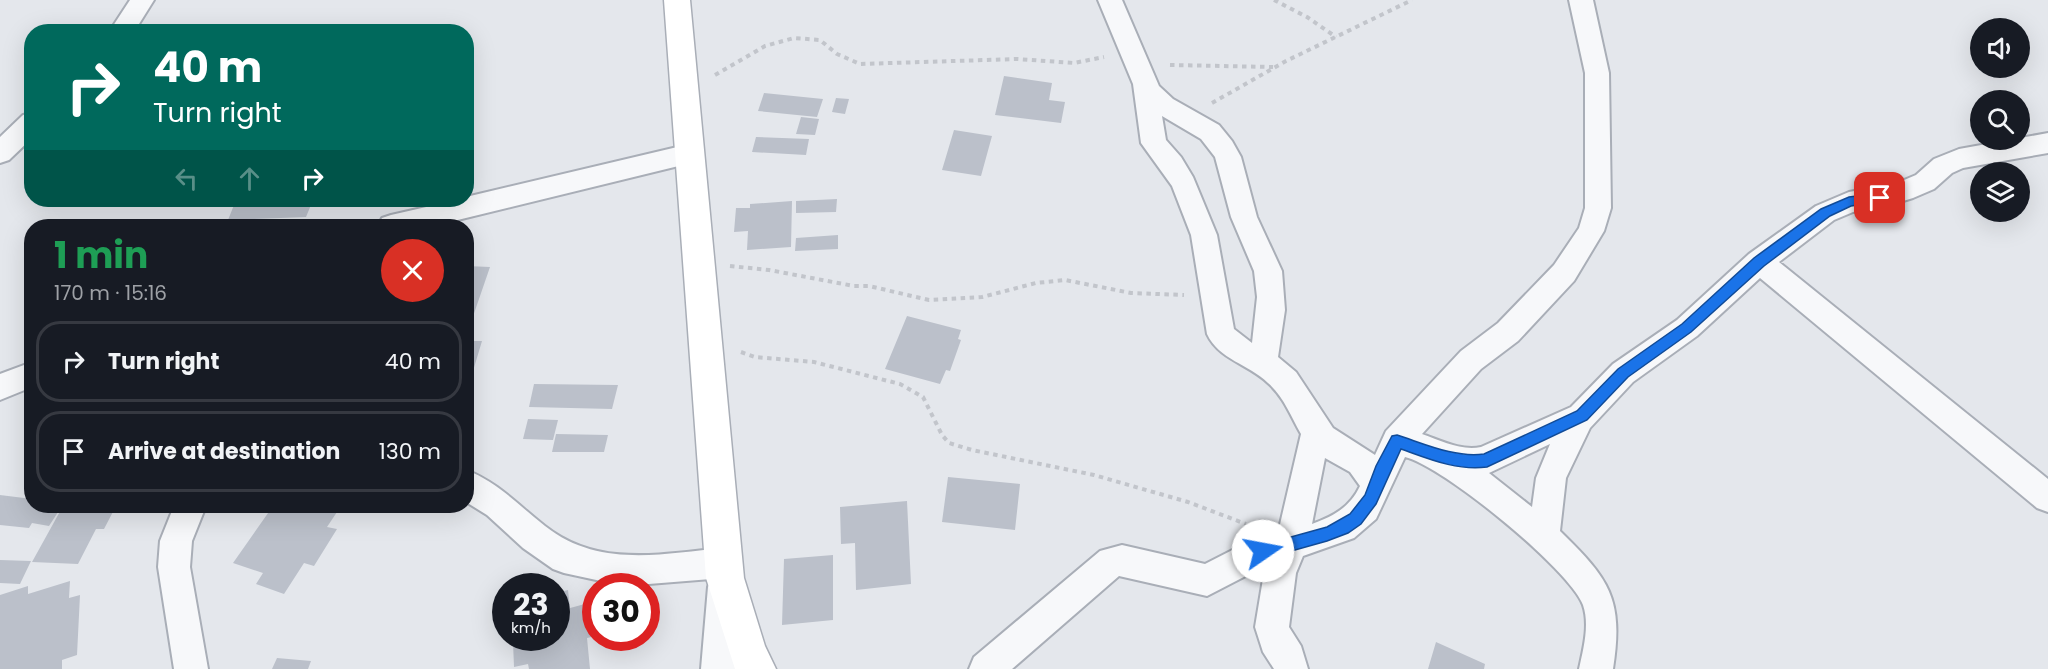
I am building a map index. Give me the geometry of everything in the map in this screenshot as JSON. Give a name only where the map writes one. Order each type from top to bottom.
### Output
[{"type":"street","points":[[126,24],[142,0]]},
{"type":"street","points":[[677,0],[724,571],[718,669]]},
{"type":"street","points":[[1110,0],[1138,67],[1156,99],[1207,129],[1218,140],[1233,168],[1245,217],[1264,260],[1271,294],[1272,315],[1263,362]]},
{"type":"street","points":[[986,669],[1111,562],[1122,560],[1207,579],[1253,555],[1290,546],[1342,528],[1365,509],[1397,441],[1471,360],[1508,332],[1546,293],[1564,273],[1591,231],[1598,208],[1597,74],[1581,0]]},
{"type":"street","points":[[1138,67],[1154,143],[1172,164],[1184,184],[1204,235],[1221,334],[1231,345],[1263,362],[1289,385],[1327,443],[1362,462],[1376,486]]},
{"type":"street","points":[[0,153],[24,130]]},
{"type":"street","points":[[1543,537],[1551,478],[1566,442],[1582,416],[1623,373],[1687,328],[1759,262],[1825,213],[1849,202],[1880,198],[1904,191],[1925,182],[1943,166],[1959,159],[2048,143]]},
{"type":"street","points":[[474,206],[690,154]]},
{"type":"street","points":[[420,219],[470,207]]},
{"type":"street","points":[[1759,262],[2048,498]]},
{"type":"street","points":[[0,387],[24,377]]},
{"type":"street","points":[[1397,441],[1470,463],[1487,460],[1582,416]]},
{"type":"street","points":[[1291,669],[1289,658],[1275,640],[1272,627],[1280,573],[1290,546],[1317,431]]},
{"type":"street","points":[[1436,454],[1543,537],[1588,583],[1596,597],[1601,619],[1600,665]]},
{"type":"street","points":[[474,489],[498,505],[534,537],[564,558],[628,572],[724,571]]},
{"type":"street","points":[[187,513],[178,535],[174,554],[191,669]]},
{"type":"street","points":[[724,571],[748,654],[756,669]]},
{"type":"path","points":[[1274,0],[1306,17],[1336,37]]},
{"type":"path","points":[[1187,117],[1275,67],[1412,0]]},
{"type":"path","points":[[687,106],[710,78],[723,69],[782,39],[792,38],[820,40],[845,58],[860,64],[1017,59],[1074,63],[1109,56],[1138,67],[1275,67]]},
{"type":"path","points":[[700,267],[733,266],[769,270],[814,280],[869,286],[929,300],[982,297],[1036,283],[1065,280],[1131,293],[1182,296],[1214,290]]},
{"type":"path","points":[[706,342],[755,357],[814,362],[900,384],[923,397],[942,435],[950,443],[972,450],[1094,475],[1178,499],[1227,516],[1277,537],[1290,546]]},
{"type":"building","points":[[1004,76],[1052,83],[1049,100],[1065,102],[1061,123],[995,115]]},
{"type":"building","points":[[764,93],[823,99],[817,117],[758,111]]},
{"type":"building","points":[[836,98],[849,99],[845,114],[832,112]]},
{"type":"building","points":[[801,117],[819,119],[815,135],[796,134]]},
{"type":"building","points":[[954,130],[992,136],[981,176],[942,170]]},
{"type":"building","points":[[756,137],[809,139],[806,155],[752,152]]},
{"type":"building","points":[[837,199],[836,212],[796,213],[796,201]]},
{"type":"building","points":[[792,201],[791,247],[747,250],[748,231],[734,232],[736,208],[750,208],[750,204]]},
{"type":"building","points":[[233,207],[310,207],[306,217],[228,219]]},
{"type":"building","points":[[838,235],[838,249],[795,251],[796,238]]},
{"type":"building","points":[[474,266],[490,267],[474,313]]},
{"type":"building","points":[[907,316],[961,330],[958,339],[961,340],[950,371],[946,370],[940,384],[885,369]]},
{"type":"building","points":[[474,341],[482,341],[474,368]]},
{"type":"building","points":[[534,384],[618,385],[612,409],[529,407]]},
{"type":"building","points":[[528,419],[558,420],[553,440],[523,439]]},
{"type":"building","points":[[556,434],[608,435],[604,452],[552,452]]},
{"type":"building","points":[[948,477],[1020,484],[1015,530],[942,522]]},
{"type":"building","points":[[0,495],[24,498],[24,513],[57,513],[49,526],[32,523],[29,528],[0,525]]},
{"type":"building","points":[[907,501],[911,584],[856,590],[855,543],[841,544],[840,507]]},
{"type":"building","points":[[59,513],[112,513],[104,529],[96,529],[78,564],[32,562]]},
{"type":"building","points":[[268,513],[336,513],[327,527],[337,529],[314,566],[304,563],[284,594],[256,584],[263,573],[233,563]]},
{"type":"building","points":[[833,555],[833,620],[782,625],[784,559]]},
{"type":"building","points":[[0,560],[31,561],[20,584],[0,583]]},
{"type":"building","points":[[70,581],[69,598],[80,595],[77,655],[62,660],[62,669],[0,669],[0,595],[28,586],[28,594]]},
{"type":"building","points":[[582,605],[582,651],[588,651],[590,669],[529,669],[528,664],[514,667],[513,651],[570,651],[570,608]]},
{"type":"building","points":[[1436,642],[1485,664],[1484,669],[1428,669]]},
{"type":"building","points":[[277,658],[311,661],[308,669],[272,669]]},
{"type":"route","points":[[1263,551],[1327,534],[1355,519],[1371,500],[1397,441],[1470,463],[1487,460],[1582,416],[1623,373],[1687,328],[1759,262],[1825,213],[1849,202],[1880,198]]}]
